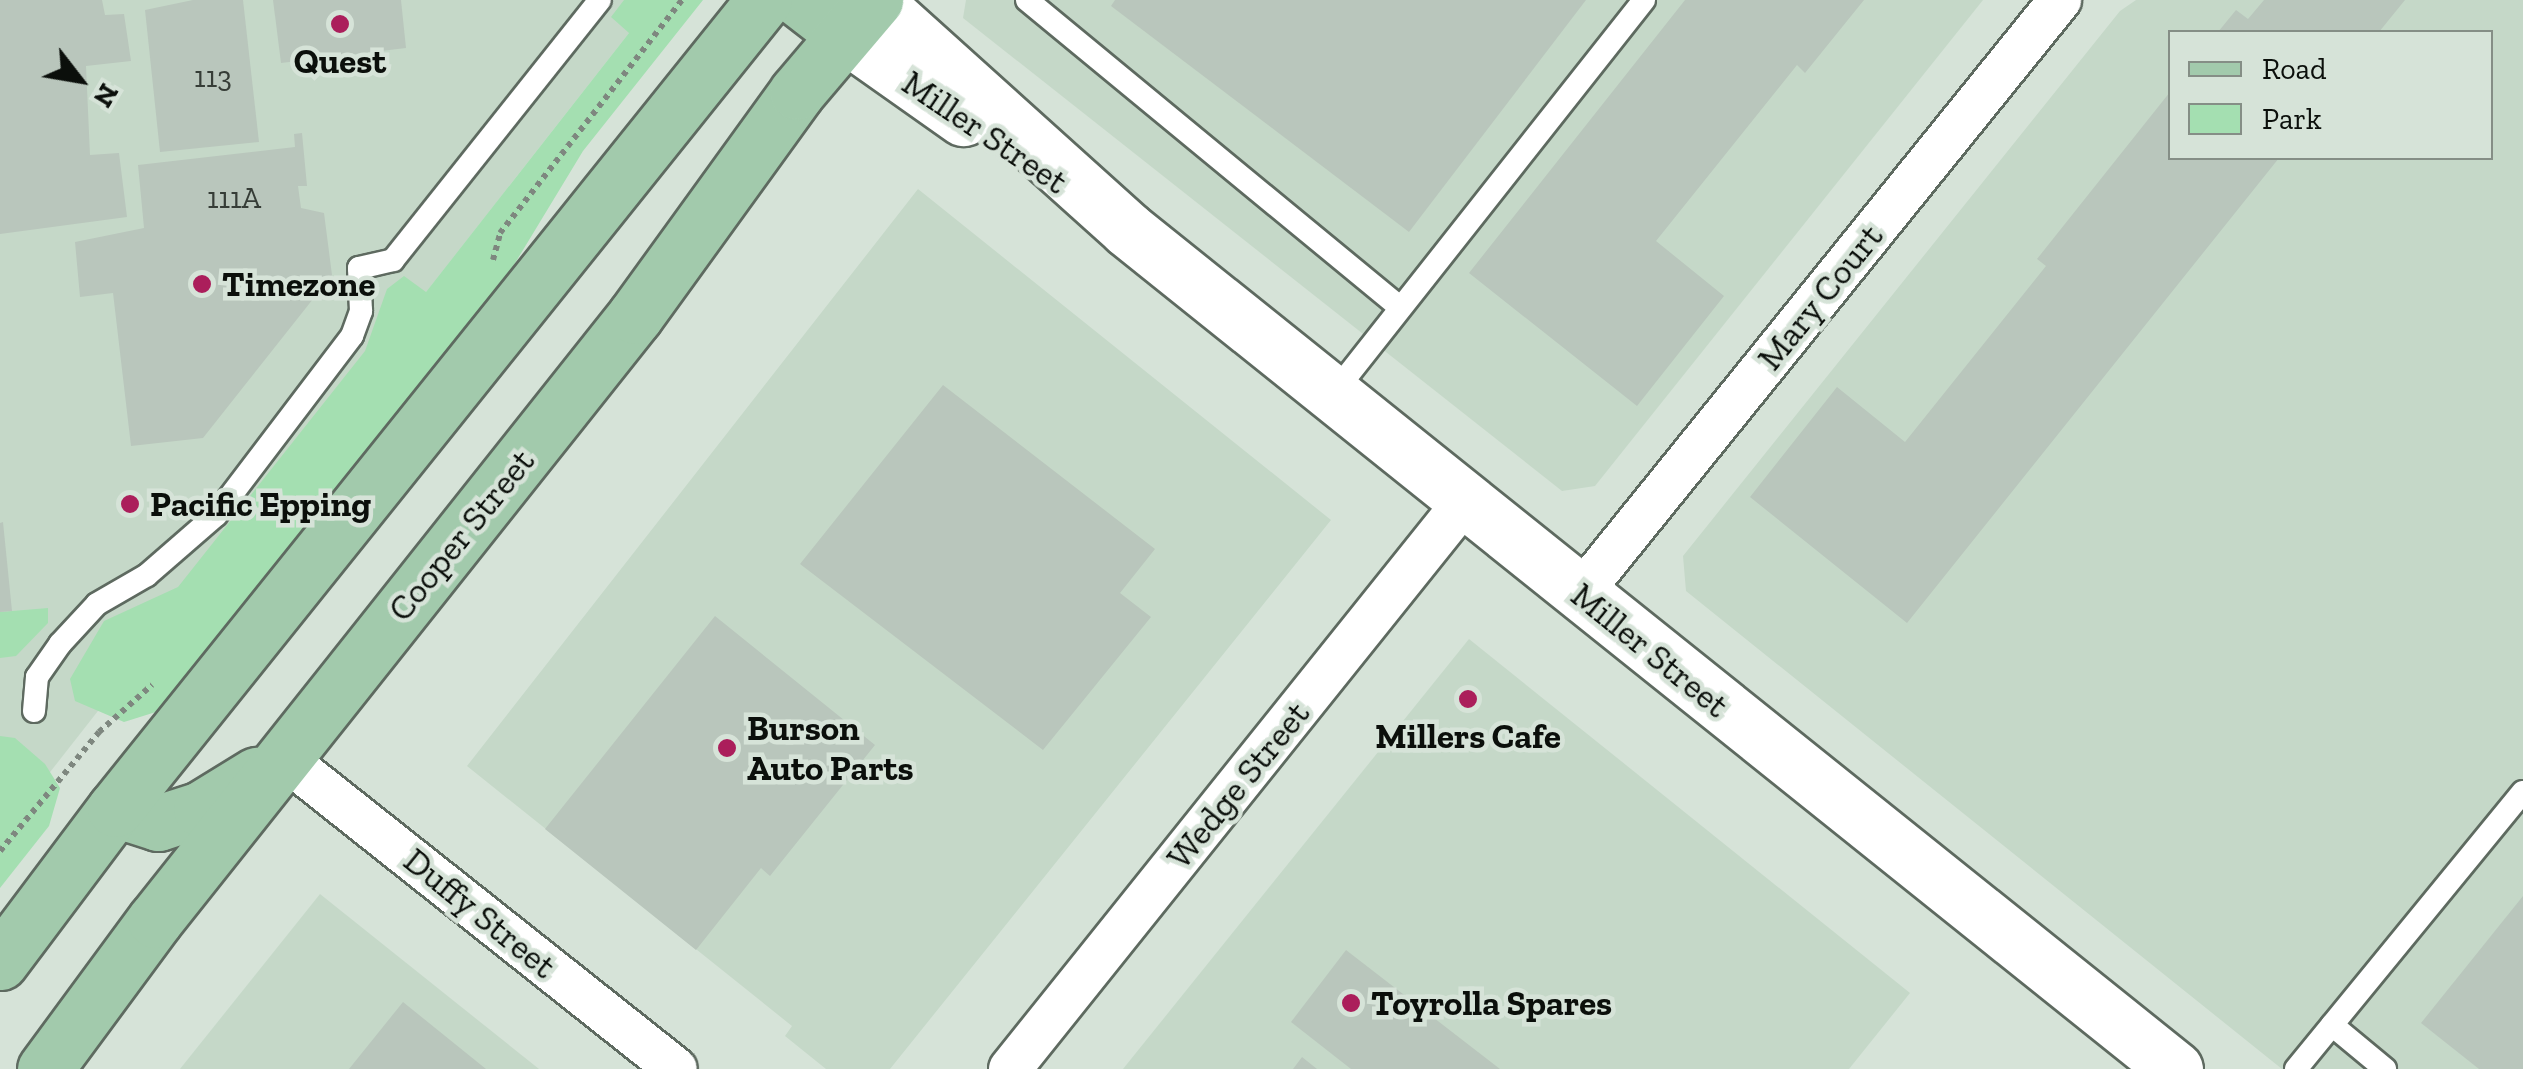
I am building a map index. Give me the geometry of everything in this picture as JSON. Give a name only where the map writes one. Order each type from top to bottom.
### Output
[{"type":"main road","points":[[0,962],[115,809],[764,0]]},
{"type":"main road","points":[[800,0],[867,9]]},
{"type":"main road","name":"Cooper Street","points":[[45,1069],[284,758],[635,316],[867,9]]},
{"type":"main road","points":[[115,809],[158,823],[201,808],[284,758]]},
{"type":"street","name":"Mary Court","points":[[1580,594],[2060,0]]},
{"type":"street","name":"Miller Street","points":[[867,9],[1127,229],[2175,1069]]},
{"type":"street","name":"Wedge Street","points":[[1010,1069],[1464,502]]},
{"type":"street","name":"Duffy Street","points":[[284,758],[676,1069]]},
{"type":"lane","points":[[34,710],[37,677],[68,633],[98,604],[183,548],[216,515],[352,336],[360,311],[359,268],[393,260],[600,0]]},
{"type":"lane","points":[[1028,0],[1399,307]]},
{"type":"lane","points":[[1333,394],[1644,0]]},
{"type":"lane","points":[[2296,1069],[2523,792]]},
{"type":"lane","points":[[2332,1025],[2385,1069]]},
{"type":"path","points":[[492,264],[500,233],[682,0]]},
{"type":"path","points":[[0,851],[99,732],[159,680]]},
{"type":"shaded area","name":"Pacific Epping","points":[[0,0],[655,0],[0,836]]},
{"type":"shaded area","points":[[966,0],[1983,0],[1595,486],[1562,491],[963,18]]},
{"type":"shaded area","points":[[2136,0],[2523,0],[2523,1069],[2282,1069],[1686,591],[1683,556],[2120,11]]},
{"type":"shaded area","points":[[918,189],[1331,520],[890,1069],[826,1069],[785,1036],[792,1026],[467,766]]},
{"type":"shaded area","points":[[1469,639],[1910,993],[1849,1069],[1123,1069]]},
{"type":"shaded area","points":[[320,894],[539,1069],[180,1069]]},
{"type":"green space","points":[[624,0],[703,0],[583,151],[506,278],[159,711],[124,722],[75,701],[70,679],[104,621],[178,587],[365,351],[387,289],[404,276],[426,292],[629,33],[611,17]]},
{"type":"green space","points":[[48,608],[48,623],[16,656],[0,658],[0,612]]},
{"type":"green space","points":[[0,736],[15,738],[45,764],[60,788],[49,826],[0,888]]},
{"type":"building","points":[[0,0],[102,0],[105,15],[124,14],[131,61],[86,66],[90,155],[119,153],[127,217],[0,234]]},
{"type":"building","points":[[193,0],[243,0],[259,142],[160,152],[145,10]]},
{"type":"building","name":"Quest","points":[[273,0],[401,0],[406,48],[281,63]]},
{"type":"building","points":[[1115,0],[1586,0],[1409,232],[1111,6]]},
{"type":"building","points":[[1685,0],[1864,0],[1805,73],[1797,65],[1656,241],[1724,296],[1637,406],[1469,273]]},
{"type":"building","points":[[2264,0],[2405,0],[2381,30],[2220,30],[2236,10],[2248,19]]},
{"type":"building","points":[[2168,95],[2168,160],[2277,160],[1907,623],[1750,497],[1837,387],[1905,442],[2046,266],[2037,259]]},
{"type":"building","name":"Timezone","points":[[302,133],[307,186],[298,186],[301,208],[324,213],[332,275],[203,438],[131,446],[113,293],[80,297],[75,242],[144,228],[138,165],[295,147],[294,134]]},
{"type":"building","points":[[943,385],[1155,549],[1120,593],[1151,617],[1043,750],[800,564]]},
{"type":"building","points":[[3,522],[12,611],[0,612],[0,523]]},
{"type":"building","points":[[715,616],[875,745],[770,876],[761,868],[696,950],[545,829]]},
{"type":"building","points":[[2523,896],[2523,1069],[2479,1069],[2421,1023]]},
{"type":"building","points":[[1346,950],[1500,1069],[1351,1069],[1291,1022]]},
{"type":"building","points":[[403,1002],[486,1069],[349,1069]]},
{"type":"building","points":[[1302,1057],[1317,1069],[1293,1069]]},
{"type":"place","name":"Quest","points":[[340,24]]},
{"type":"place","name":"Timezone","points":[[202,284]]},
{"type":"place","name":"Pacific Epping","points":[[130,504]]},
{"type":"place","name":"Millers Cafe","points":[[1468,699]]},
{"type":"place","name":"Burson Auto Parts","points":[[727,748]]},
{"type":"place","name":"Toyrolla Spares","points":[[1351,1003]]}]
